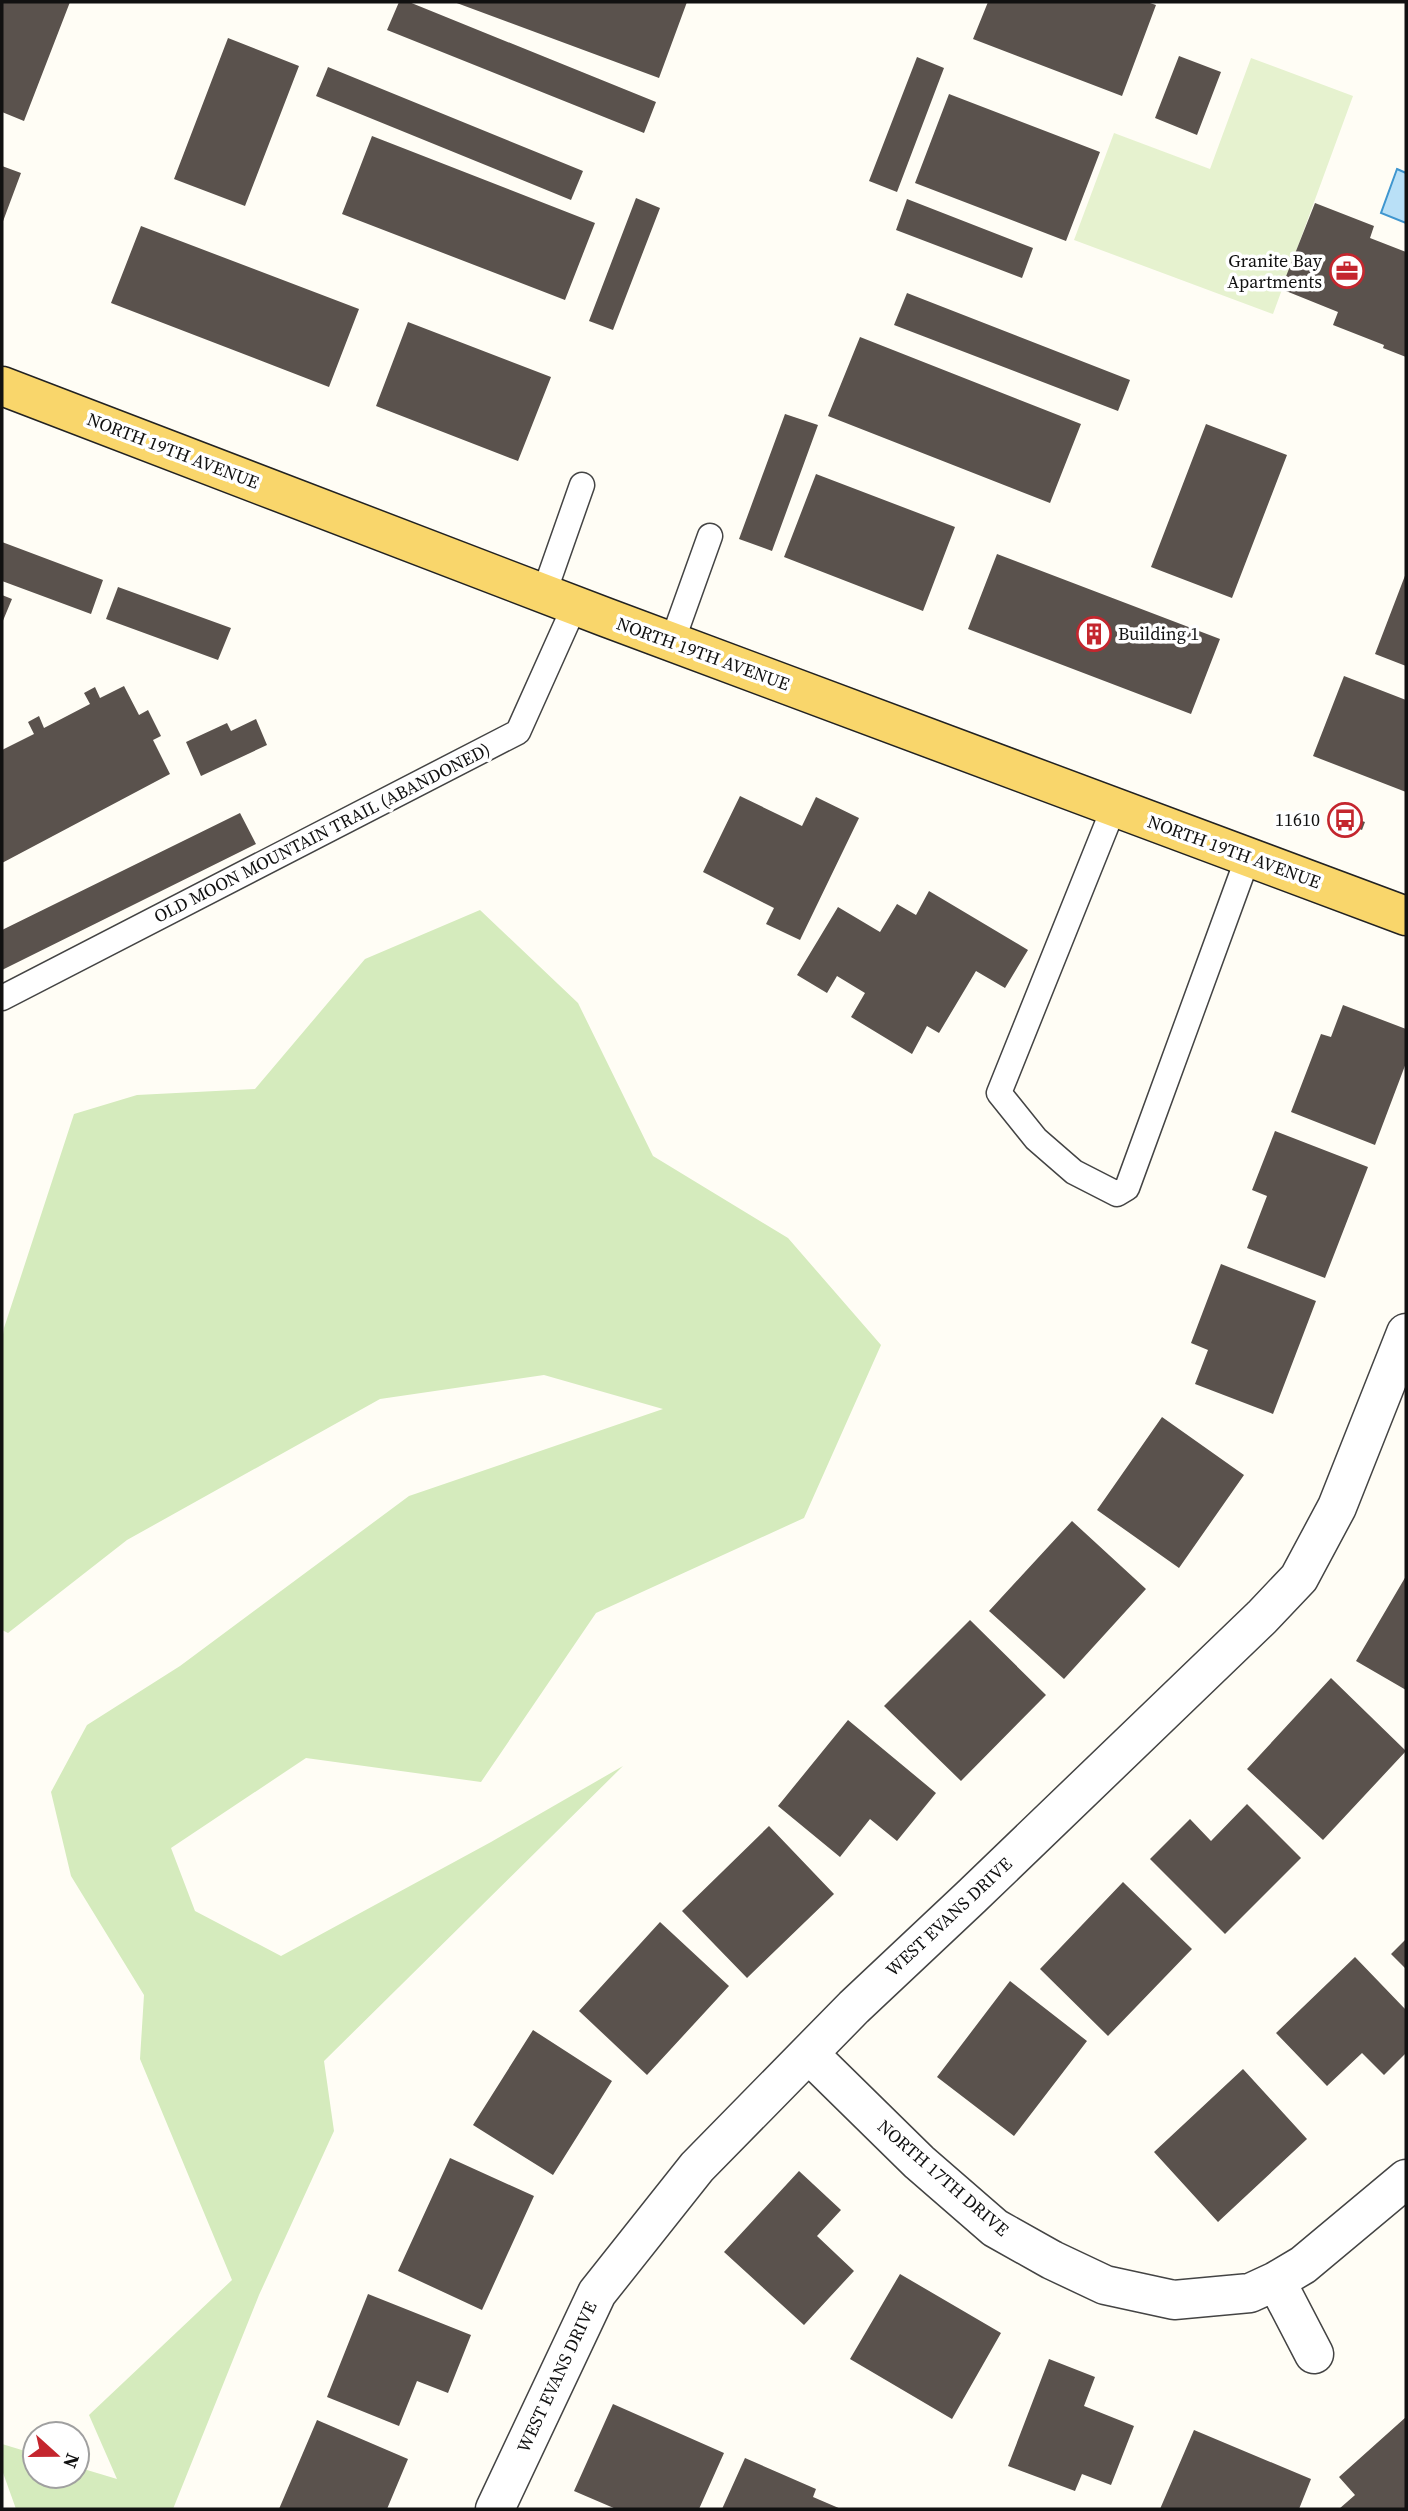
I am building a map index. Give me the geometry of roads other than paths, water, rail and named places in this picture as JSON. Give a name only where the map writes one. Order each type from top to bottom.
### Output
[{"type":"main road","name":"NORTH 19TH AVENUE","points":[[2,386],[672,642],[1406,916]]},
{"type":"street","name":"WEST EVANS DRIVE","points":[[495,2509],[597,2293],[698,2167],[854,2007],[991,1878],[1299,1578],[1337,1507],[1406,1334]]},
{"type":"street","name":"NORTH 17TH DRIVE","points":[[809,2054],[919,2162],[995,2228],[1052,2260],[1105,2285],[1174,2300],[1250,2293],[1276,2281],[1303,2265],[1406,2179]]},
{"type":"street","points":[[1276,2281],[1314,2354]]},
{"type":"lane","name":"OLD MOON MOUNTAIN TRAIL (ABANDONED)","points":[[2,998],[518,732],[559,599],[582,485]]},
{"type":"lane","points":[[672,642],[710,536]]},
{"type":"lane","points":[[1114,807],[999,1093],[1036,1139],[1073,1172],[1117,1194],[1127,1188],[1248,857]]},
{"type":"water","points":[[1397,169],[1406,173],[1406,223],[1381,213]]},
{"type":"place","name":"Granite Bay Apartments","points":[[1347,271]]},
{"type":"place","name":"Building 1","points":[[1094,634]]},
{"type":"place","name":"11610","points":[[1345,820]]}]
